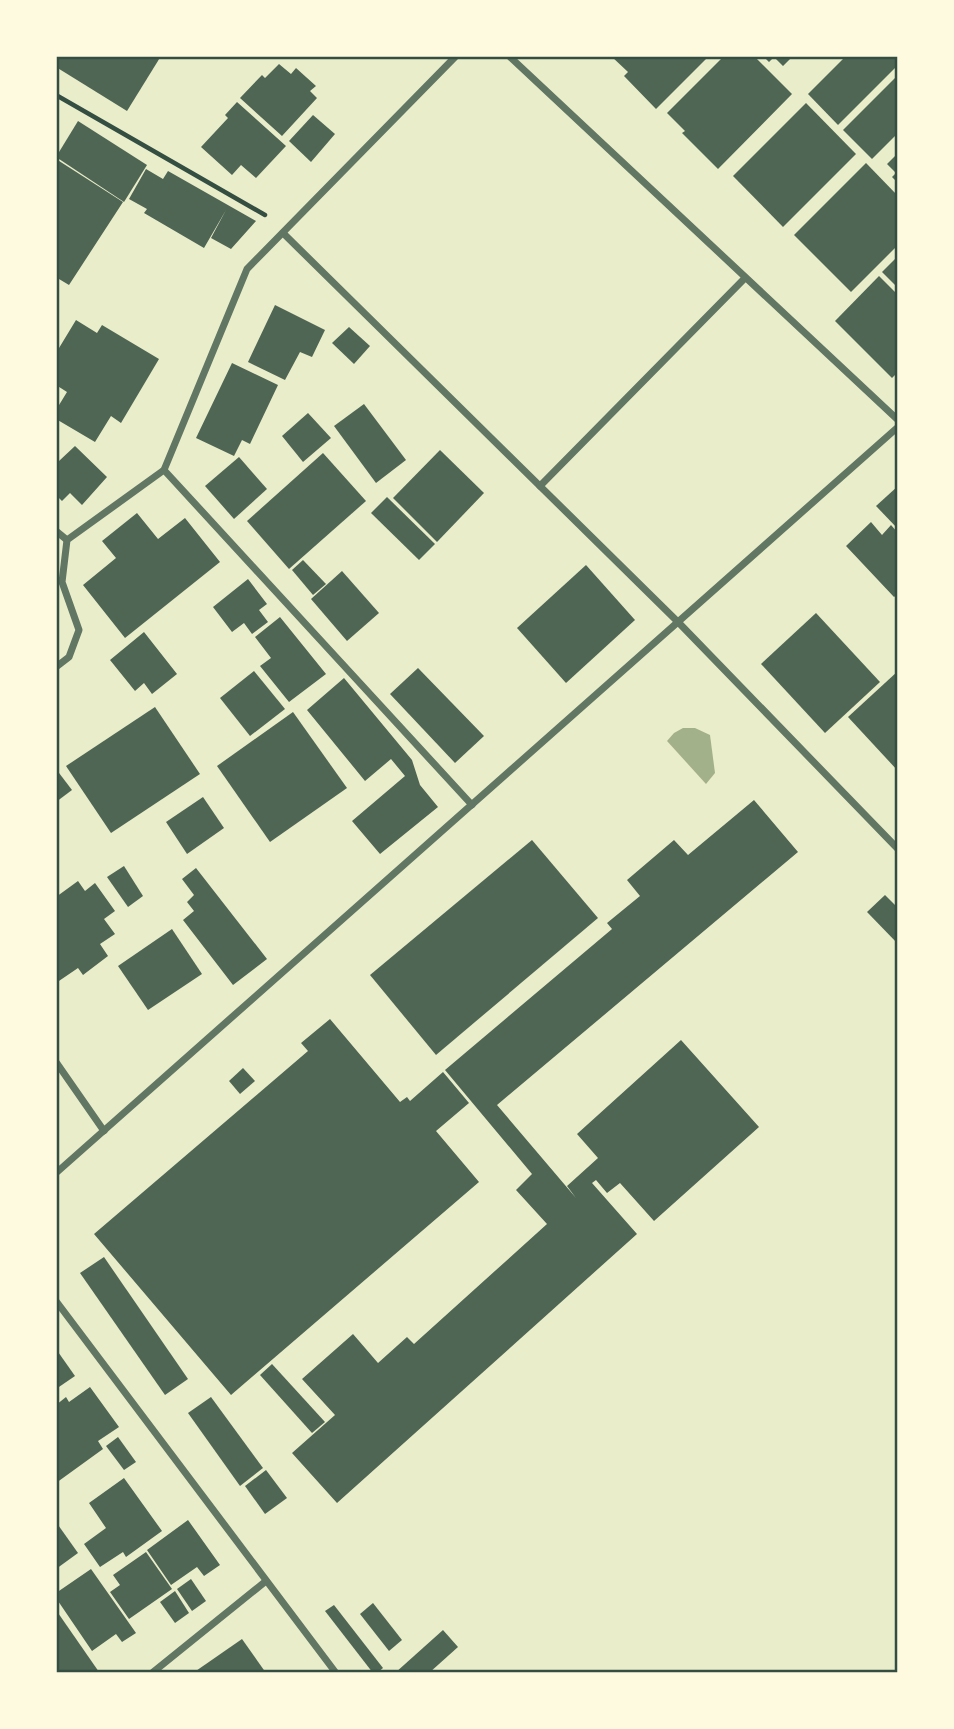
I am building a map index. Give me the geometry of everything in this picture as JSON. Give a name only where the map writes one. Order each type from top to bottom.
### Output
[{"type":"street","points":[[56,667],[69,657],[79,630],[62,582],[67,540],[164,470],[247,269],[456,56]]},
{"type":"street","points":[[509,56],[898,420]]},
{"type":"street","points":[[286,231],[679,623],[898,849]]},
{"type":"street","points":[[540,486],[745,278]]},
{"type":"street","points":[[56,1173],[898,427]]},
{"type":"street","points":[[164,470],[472,805]]},
{"type":"street","points":[[56,531],[67,540]]},
{"type":"street","points":[[56,1062],[104,1131]]},
{"type":"street","points":[[56,1301],[336,1673]]},
{"type":"street","points":[[152,1673],[266,1581]]},
{"type":"path","points":[[56,95],[286,231]]},
{"type":"shaded area","points":[[683,728],[695,728],[710,735],[715,773],[706,784],[667,741]]},
{"type":"building","points":[[58,56],[161,56],[127,111],[56,67]]},
{"type":"building","points":[[611,56],[709,56],[656,109],[624,76],[628,72]]},
{"type":"building","points":[[724,56],[754,56],[792,94],[718,169],[682,133],[685,131],[667,113]]},
{"type":"building","points":[[763,56],[793,56],[783,66],[774,57],[769,62]]},
{"type":"building","points":[[846,56],[898,56],[898,65],[838,125],[808,94]]},
{"type":"building","points":[[279,64],[291,74],[296,68],[316,86],[310,91],[317,98],[282,136],[240,98],[262,75],[265,78]]},
{"type":"building","points":[[898,75],[898,133],[872,159],[843,130]]},
{"type":"building","points":[[237,102],[286,146],[256,178],[241,165],[232,175],[201,147],[228,118],[225,115]]},
{"type":"building","points":[[806,103],[856,154],[783,227],[733,176]]},
{"type":"building","points":[[313,115],[335,134],[311,162],[289,141]]},
{"type":"building","points":[[78,121],[147,165],[124,202],[56,157]]},
{"type":"building","points":[[898,153],[898,183],[892,177],[896,173],[887,164]]},
{"type":"building","points":[[56,159],[123,202],[69,285],[59,279],[56,283]]},
{"type":"building","points":[[866,163],[898,196],[898,245],[851,292],[794,235]]},
{"type":"building","points":[[146,169],[163,179],[168,171],[256,221],[231,249],[211,238],[226,210],[204,248],[144,213],[147,209],[129,199]]},
{"type":"building","points":[[898,256],[898,288],[882,272]]},
{"type":"building","points":[[879,276],[898,295],[898,372],[892,378],[835,321]]},
{"type":"building","points":[[275,305],[325,330],[312,357],[300,352],[285,380],[248,362]]},
{"type":"building","points":[[76,320],[97,333],[102,325],[159,359],[121,423],[111,416],[95,442],[56,419],[56,410],[67,392],[56,385],[56,353]]},
{"type":"building","points":[[349,327],[370,346],[354,364],[332,343]]},
{"type":"building","points":[[232,363],[278,385],[250,444],[242,440],[234,456],[196,438]]},
{"type":"building","points":[[364,404],[406,460],[376,483],[334,426]]},
{"type":"building","points":[[308,413],[331,438],[303,462],[282,436]]},
{"type":"building","points":[[75,446],[107,477],[82,505],[70,493],[62,501],[56,495],[56,457],[59,461]]},
{"type":"building","points":[[440,450],[484,493],[437,542],[393,498]]},
{"type":"building","points":[[323,453],[366,501],[289,569],[247,521]]},
{"type":"building","points":[[239,457],[267,489],[234,519],[205,486]]},
{"type":"building","points":[[898,486],[898,529],[876,506]]},
{"type":"building","points":[[387,497],[435,544],[419,560],[371,513]]},
{"type":"building","points":[[137,513],[158,539],[185,518],[220,562],[125,638],[83,585],[116,558],[102,541]]},
{"type":"building","points":[[871,522],[882,535],[891,525],[898,533],[898,594],[894,597],[846,546]]},
{"type":"building","points":[[303,560],[326,584],[313,595],[292,570]]},
{"type":"building","points":[[586,565],[635,620],[566,683],[517,628]]},
{"type":"building","points":[[342,571],[379,613],[347,641],[311,599]]},
{"type":"building","points":[[248,579],[267,604],[259,610],[268,622],[252,634],[244,623],[232,632],[213,607]]},
{"type":"building","points":[[816,613],[880,682],[825,733],[761,664]]},
{"type":"building","points":[[280,617],[326,674],[289,702],[260,666],[271,658],[255,637]]},
{"type":"building","points":[[144,632],[177,674],[152,694],[144,683],[135,691],[110,660]]},
{"type":"building","points":[[418,668],[484,736],[455,763],[390,694]]},
{"type":"building","points":[[254,671],[285,709],[250,736],[220,698]]},
{"type":"building","points":[[898,671],[898,771],[848,717]]},
{"type":"building","points":[[344,678],[412,760],[420,785],[438,807],[380,854],[352,821],[405,776],[391,759],[365,781],[307,710]]},
{"type":"building","points":[[155,707],[200,774],[111,833],[66,766]]},
{"type":"building","points":[[293,712],[347,788],[270,842],[217,766]]},
{"type":"building","points":[[56,769],[72,790],[56,802]]},
{"type":"building","points":[[203,797],[224,828],[187,854],[166,822]]},
{"type":"building","points":[[754,800],[798,852],[497,1105],[576,1198],[567,1186],[598,1158],[577,1134],[681,1040],[759,1127],[654,1221],[620,1183],[607,1193],[596,1180],[592,1183],[637,1234],[337,1503],[292,1453],[335,1415],[302,1379],[353,1334],[378,1363],[407,1337],[414,1344],[547,1224],[516,1190],[532,1174],[445,1070],[612,929],[607,923],[640,896],[627,880],[674,840],[688,855]]},
{"type":"building","points":[[532,840],[598,918],[436,1055],[370,975]]},
{"type":"building","points":[[124,866],[143,896],[128,907],[107,877]]},
{"type":"building","points":[[196,868],[267,959],[233,985],[183,920],[194,911],[187,902],[194,895],[182,879]]},
{"type":"building","points":[[78,881],[85,891],[95,883],[115,911],[104,919],[115,934],[100,944],[108,956],[83,975],[78,968],[56,983],[56,897]]},
{"type":"building","points":[[885,895],[898,908],[898,944],[867,912]]},
{"type":"building","points":[[172,929],[202,974],[148,1010],[118,966]]},
{"type":"building","points":[[330,1019],[400,1102],[407,1097],[410,1101],[443,1072],[469,1103],[436,1131],[479,1182],[231,1395],[94,1234],[308,1051],[301,1043]]},
{"type":"building","points":[[243,1068],[255,1081],[240,1094],[229,1081]]},
{"type":"building","points":[[104,1257],[188,1379],[165,1395],[80,1273]]},
{"type":"building","points":[[56,1349],[75,1376],[56,1389]]},
{"type":"building","points":[[272,1364],[325,1422],[312,1433],[260,1375]]},
{"type":"building","points":[[90,1387],[119,1427],[98,1441],[103,1449],[56,1483],[56,1405],[66,1397],[69,1402]]},
{"type":"building","points":[[211,1397],[263,1468],[240,1486],[188,1413]]},
{"type":"building","points":[[118,1437],[136,1462],[124,1470],[106,1446]]},
{"type":"building","points":[[266,1470],[287,1498],[265,1514],[245,1486]]},
{"type":"building","points":[[124,1478],[162,1531],[126,1557],[123,1552],[100,1567],[84,1544],[106,1528],[89,1503]]},
{"type":"building","points":[[188,1520],[220,1565],[204,1576],[197,1567],[171,1585],[147,1550]]},
{"type":"building","points":[[56,1522],[78,1553],[56,1569]]},
{"type":"building","points":[[146,1552],[172,1589],[129,1619],[110,1592],[120,1585],[113,1575]]},
{"type":"building","points":[[91,1569],[136,1633],[122,1642],[116,1634],[92,1651],[56,1598],[56,1593]]},
{"type":"building","points":[[191,1579],[206,1601],[192,1611],[177,1589]]},
{"type":"building","points":[[175,1591],[189,1613],[175,1623],[160,1602]]},
{"type":"building","points":[[373,1603],[402,1640],[389,1651],[360,1614]]},
{"type":"building","points":[[334,1605],[383,1668],[377,1673],[373,1673],[325,1611]]},
{"type":"building","points":[[56,1610],[99,1672],[98,1673],[56,1673]]},
{"type":"building","points":[[443,1630],[458,1647],[429,1673],[395,1673]]},
{"type":"building","points":[[242,1639],[266,1673],[193,1673]]}]
